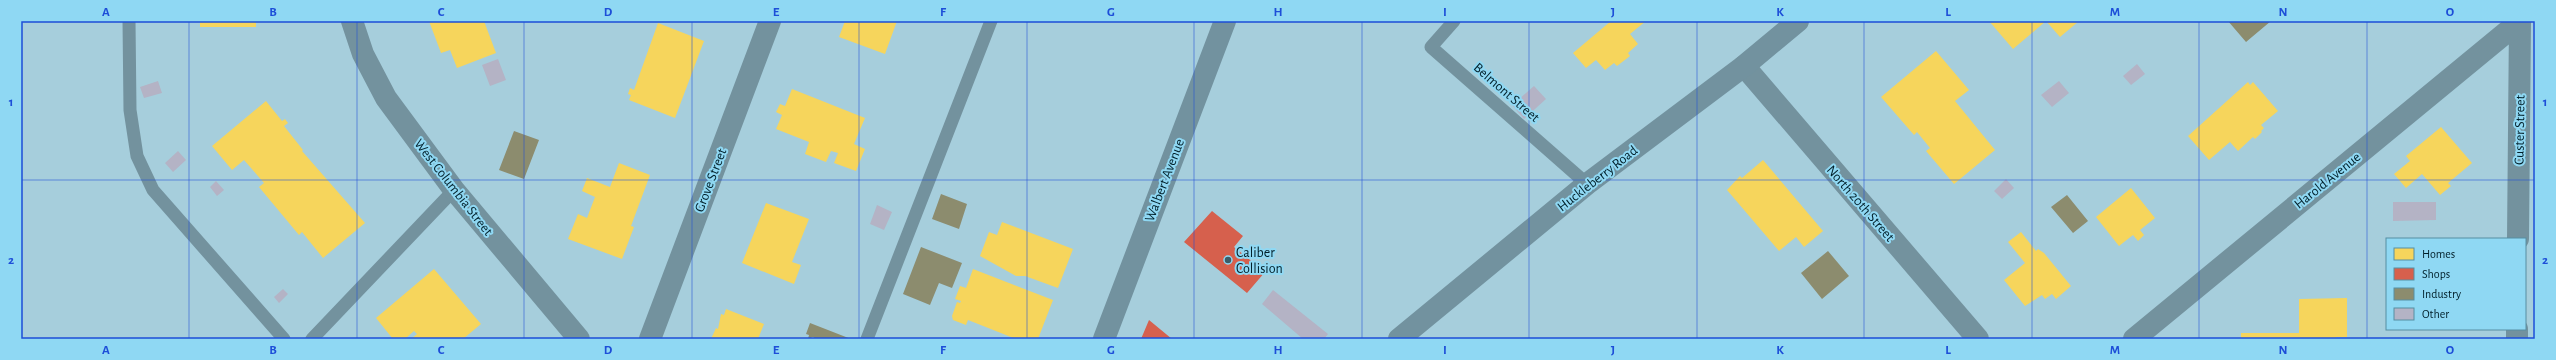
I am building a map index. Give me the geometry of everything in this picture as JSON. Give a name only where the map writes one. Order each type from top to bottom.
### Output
[{"type":"street","name":"West Columbia Street","points":[[352,21],[363,54],[386,98],[454,190],[579,339]]},
{"type":"street","name":"Grove Street","points":[[650,339],[770,21]]},
{"type":"street","name":"Walbert Avenue","points":[[1104,339],[1225,21]]},
{"type":"street","name":"Huckleberry Road","points":[[1399,339],[1587,184],[1744,66],[1798,21]]},
{"type":"street","name":"Custer Street","points":[[2518,238],[2520,21]]},
{"type":"street","name":"Harold Avenue","points":[[2134,339],[2520,21]]},
{"type":"street","name":"North 20th Street","points":[[1744,66],[1978,339]]},
{"type":"lane","points":[[129,21],[130,110],[137,156],[153,190],[284,339]]},
{"type":"lane","points":[[867,339],[991,21]]},
{"type":"lane","name":"Belmont Street","points":[[1454,21],[1431,46],[1587,184]]},
{"type":"lane","points":[[312,339],[454,190]]},
{"type":"building: Homes","points":[[200,21],[256,21],[256,27],[200,27]]},
{"type":"building: Homes","points":[[429,21],[484,21],[496,53],[457,68],[450,50],[441,53]]},
{"type":"building: Homes","points":[[845,21],[897,21],[885,54],[839,37]]},
{"type":"building: Homes","points":[[1611,21],[1646,21],[1630,34],[1638,44],[1628,53],[1630,56],[1617,66],[1614,63],[1605,70],[1596,60],[1586,68],[1573,53]]},
{"type":"building: Homes","points":[[1989,21],[2046,21],[2013,49]]},
{"type":"building: Homes","points":[[2046,21],[2079,21],[2060,37]]},
{"type":"building: Homes","points":[[658,23],[704,41],[675,118],[629,100],[631,95],[628,94],[630,88],[634,90]]},
{"type":"building: Homes","points":[[1936,51],[1969,90],[1955,101],[1995,150],[1954,184],[1926,151],[1930,148],[1917,132],[1914,135],[1881,97]]},
{"type":"building: Homes","points":[[2248,82],[2250,85],[2253,82],[2278,111],[2261,125],[2264,128],[2255,139],[2253,137],[2238,151],[2230,142],[2209,160],[2188,136]]},
{"type":"building: Homes","points":[[792,89],[865,118],[854,144],[865,149],[856,171],[834,163],[838,153],[831,151],[826,162],[805,154],[809,142],[776,129],[782,115],[776,112],[780,104],[785,106]]},
{"type":"building: Homes","points":[[266,101],[282,121],[285,119],[288,123],[284,126],[303,150],[302,151],[365,223],[323,258],[302,232],[299,235],[259,187],[264,183],[244,160],[232,170],[212,146]]},
{"type":"building: Homes","points":[[2441,127],[2472,163],[2448,183],[2451,186],[2440,195],[2422,174],[2406,188],[2394,174],[2410,161],[2406,156]]},
{"type":"building: Homes","points":[[1763,160],[1823,231],[1804,247],[1796,237],[1779,251],[1727,190],[1740,176],[1742,178]]},
{"type":"building: Homes","points":[[619,163],[650,175],[631,226],[634,227],[622,259],[568,239],[578,214],[587,218],[595,197],[582,191],[587,178],[610,187]]},
{"type":"building: Homes","points":[[2131,188],[2155,218],[2140,230],[2144,235],[2138,241],[2133,235],[2119,246],[2096,217]]},
{"type":"building: Homes","points":[[766,203],[809,219],[792,262],[801,265],[794,284],[742,263]]},
{"type":"building: Homes","points":[[1002,222],[1073,249],[1058,288],[1025,276],[1016,276],[980,256],[989,232],[997,235]]},
{"type":"building: Homes","points":[[2021,232],[2036,251],[2038,249],[2044,253],[2071,286],[2056,299],[2052,294],[2045,299],[2042,295],[2025,306],[2004,280],[2025,263],[2008,242]]},
{"type":"building: Homes","points":[[434,269],[481,324],[463,339],[411,339],[417,334],[414,331],[405,339],[393,339],[376,318]]},
{"type":"building: Homes","points":[[973,269],[1053,300],[1038,339],[1016,339],[968,320],[966,325],[953,320],[952,316],[957,302],[960,303],[961,301],[955,299],[960,286],[966,288]]},
{"type":"building: Homes","points":[[2347,298],[2347,337],[2336,337],[2336,339],[2241,339],[2241,333],[2299,333],[2299,299]]},
{"type":"building: Homes","points":[[726,309],[764,324],[758,339],[711,339],[716,328],[718,329],[721,314],[724,315]]},
{"type":"building: Shops","name":"Caliber Collision","points":[[1212,211],[1243,236],[1234,247],[1265,272],[1247,293],[1184,242]]},
{"type":"building: Shops","points":[[1149,320],[1172,339],[1141,339]]},
{"type":"building: Industry","points":[[2228,21],[2271,21],[2246,42]]},
{"type":"building: Industry","points":[[514,131],[539,140],[524,179],[499,170]]},
{"type":"building: Industry","points":[[941,194],[967,204],[959,229],[932,219]]},
{"type":"building: Industry","points":[[2067,195],[2088,221],[2073,233],[2051,207]]},
{"type":"building: Industry","points":[[921,247],[962,263],[952,288],[939,283],[930,305],[903,294]]},
{"type":"building: Industry","points":[[1828,251],[1849,276],[1822,299],[1801,273]]},
{"type":"building: Industry","points":[[810,323],[851,339],[816,339],[813,337],[808,339],[809,335],[806,334]]},
{"type":"building: Other","points":[[498,59],[506,80],[490,86],[482,65]]},
{"type":"building: Other","points":[[2137,64],[2145,74],[2131,85],[2123,76]]},
{"type":"building: Other","points":[[158,81],[162,93],[144,98],[140,87]]},
{"type":"building: Other","points":[[2059,81],[2069,93],[2052,107],[2041,95]]},
{"type":"building: Other","points":[[1534,86],[1546,99],[1524,119],[1512,105]]},
{"type":"building: Other","points":[[178,151],[186,160],[173,172],[165,163]]},
{"type":"building: Other","points":[[2006,179],[2014,188],[2002,199],[1994,191]]},
{"type":"building: Other","points":[[216,181],[224,190],[217,196],[210,187]]},
{"type":"building: Other","points":[[2393,202],[2436,202],[2436,220],[2393,221]]},
{"type":"building: Other","points":[[877,205],[892,212],[884,230],[870,224]]},
{"type":"building: Other","points":[[283,289],[288,294],[279,303],[274,297]]},
{"type":"building: Other","points":[[1273,290],[1328,334],[1324,339],[1303,339],[1262,304]]},
{"type":"place","name":"Caliber Collision","points":[[1228,260]]}]
